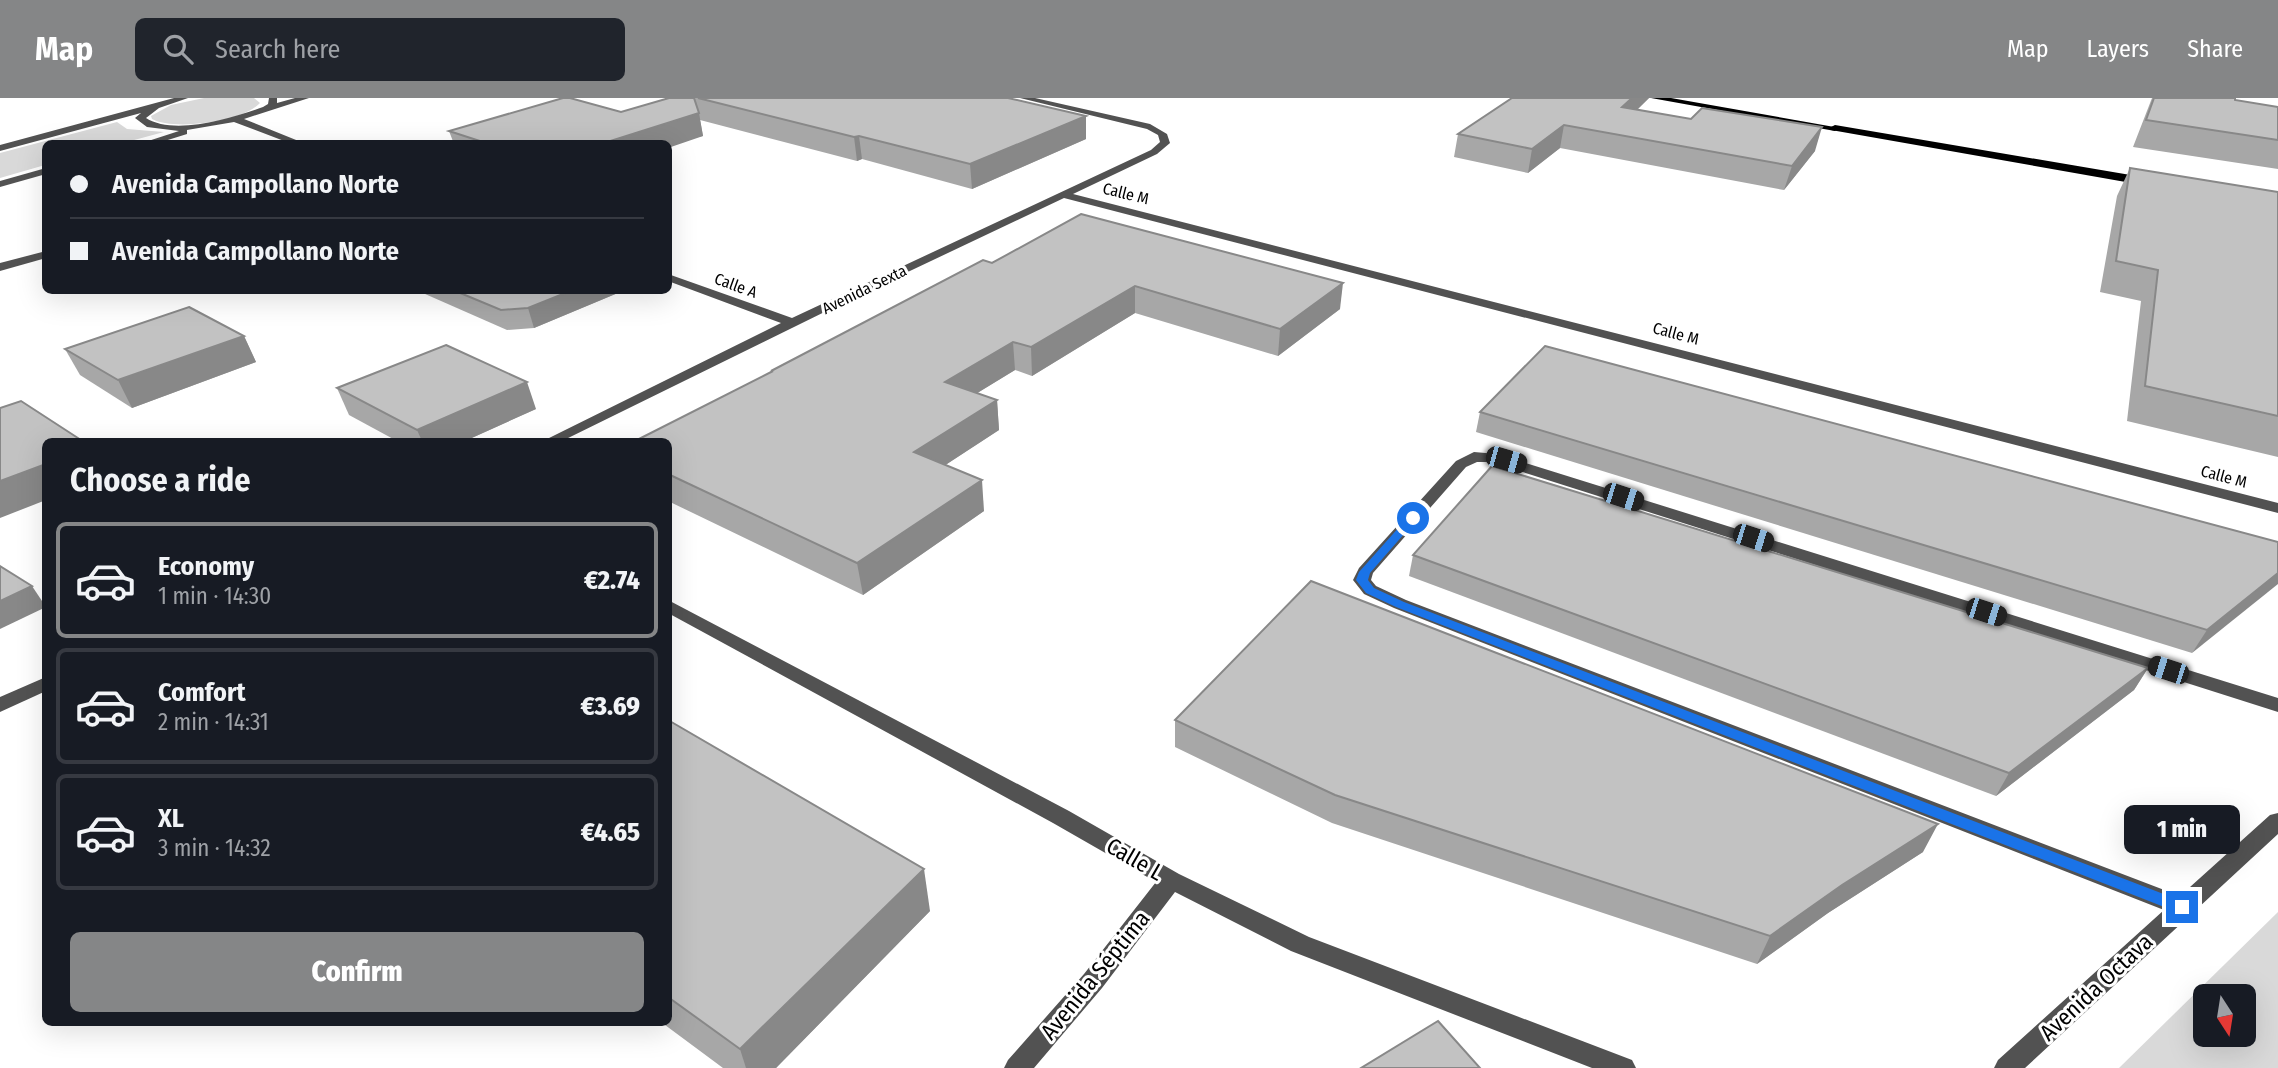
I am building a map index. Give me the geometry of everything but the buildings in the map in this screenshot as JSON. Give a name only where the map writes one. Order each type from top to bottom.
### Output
[{"type":"highway","points":[[1837,127],[2167,184],[2144,181],[1837,127]]},
{"type":"main road","points":[[1655,98],[1837,127]]},
{"type":"main road","points":[[1678,98],[1837,127]]},
{"type":"street","points":[[0,148],[161,102],[184,98]]},
{"type":"street","points":[[266,109],[272,105],[273,98]]},
{"type":"street","points":[[157,140],[305,98]]},
{"type":"street","name":"Avenida Sexta","points":[[556,438],[1064,195],[1165,143],[1158,131],[1136,123],[1024,98]]},
{"type":"street","points":[[161,102],[140,118],[144,123],[177,127],[216,123]]},
{"type":"street","points":[[236,119],[291,140]]},
{"type":"street","points":[[0,184],[42,172]]},
{"type":"street","name":"Calle M","points":[[1064,195],[2278,508]]},
{"type":"street","points":[[0,267],[42,255]]},
{"type":"street","name":"Calle A","points":[[672,278],[793,323]]},
{"type":"street","points":[[2182,907],[1400,604],[1370,590],[1362,580],[1365,572],[1461,464],[1474,457],[1492,457],[2278,705]]},
{"type":"street","name":"Calle L","points":[[672,607],[1061,817],[1171,880],[1300,944],[1623,1068]]},
{"type":"street","points":[[0,705],[42,685]]},
{"type":"street","name":"Avenida Octava","points":[[2007,1068],[2278,821]]},
{"type":"street","name":"Avenida Séptima","points":[[1017,1068],[1093,981],[1171,880]]},
{"type":"shaded area","points":[[204,98],[254,98],[260,103],[239,115],[208,123],[175,124],[152,119],[151,116],[171,105]]},
{"type":"shaded area","points":[[117,122],[127,129],[164,132],[134,140],[49,140]]},
{"type":"shaded area","points":[[42,142],[42,166],[0,178],[0,153]]},
{"type":"shaded area","points":[[2278,912],[2278,1068],[2119,1068],[2193,995],[2193,1047],[2256,1047],[2256,984],[2205,984]]},
{"type":"route","points":[[1413,518],[1365,572],[1362,580],[1370,590],[1400,604],[2182,907]]}]
